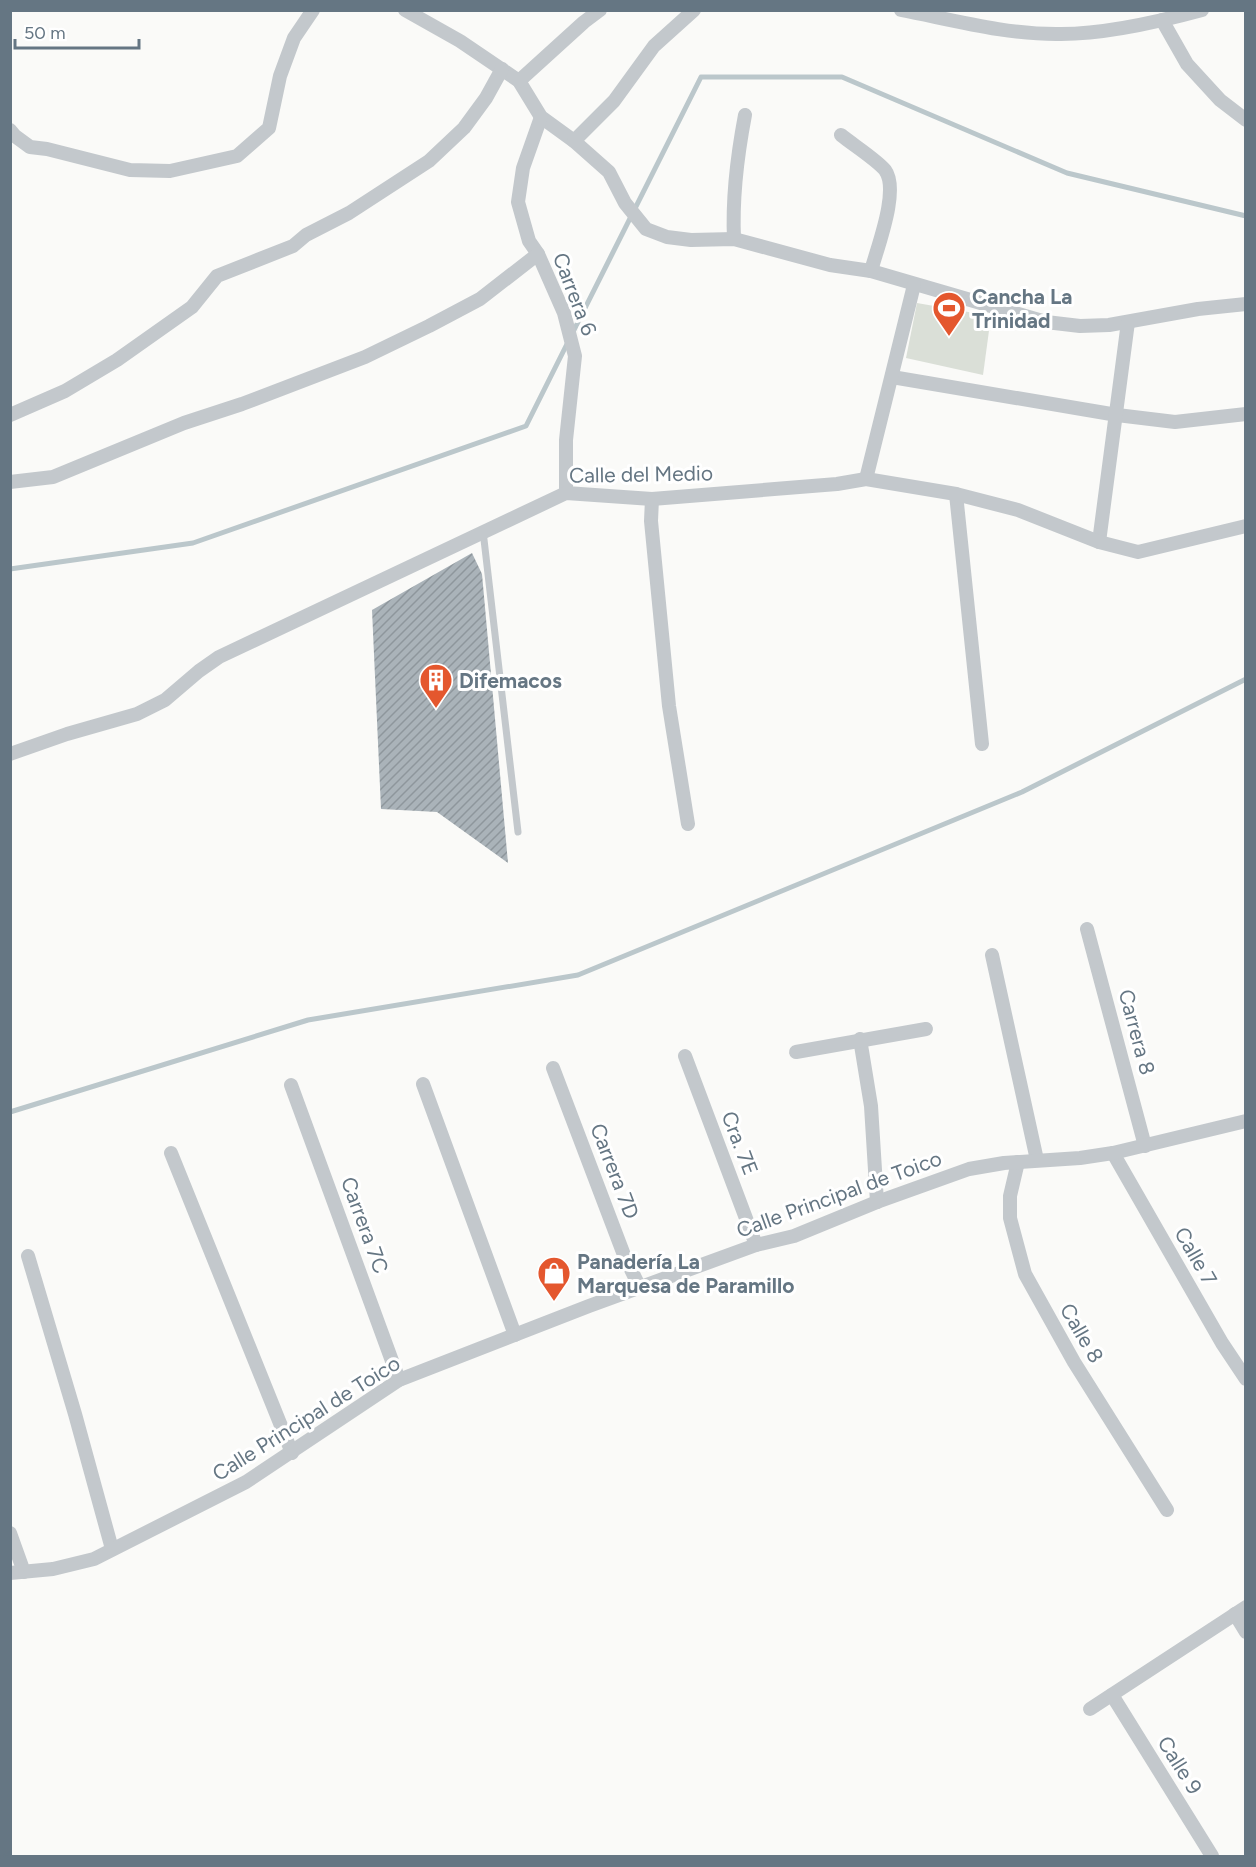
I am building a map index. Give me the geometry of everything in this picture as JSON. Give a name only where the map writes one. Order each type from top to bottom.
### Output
[{"type":"street","points":[[10,130],[30,147],[47,149],[130,170],[170,171],[237,156],[269,128],[280,76],[294,38],[313,10]]},
{"type":"street","points":[[405,10],[435,25],[519,81],[542,117],[609,172],[625,203],[646,228],[667,237],[734,239],[830,265],[871,271],[1046,322],[1080,326],[1128,322],[1198,309],[1245,304]]},
{"type":"street","points":[[519,81],[600,10]]},
{"type":"street","points":[[574,141],[614,101],[654,45],[694,10]]},
{"type":"street","points":[[901,10],[1022,32],[1062,34],[1108,30],[1202,10]]},
{"type":"street","points":[[1162,20],[1187,64],[1220,99],[1245,120]]},
{"type":"street","points":[[10,415],[65,391],[117,360],[192,307],[217,276],[293,246],[306,235],[349,213],[429,161],[464,128],[486,98],[502,69]]},
{"type":"street","points":[[734,239],[732,204],[735,171],[745,115]]},
{"type":"street","name":"Carrera 6","points":[[542,117],[523,168],[518,202],[529,241],[538,254],[564,313],[575,356],[567,440],[566,493]]},
{"type":"street","points":[[840,135],[885,169],[890,181],[890,197],[871,271]]},
{"type":"street","points":[[10,482],[53,477],[184,423],[242,404],[365,357],[480,298],[538,254]]},
{"type":"street","points":[[866,479],[914,285]]},
{"type":"street","points":[[1099,542],[1128,322]]},
{"type":"street","points":[[892,377],[1117,415],[1175,422],[1245,414]]},
{"type":"street","name":"Calle del Medio","points":[[10,754],[67,734],[137,714],[165,699],[199,670],[219,657],[566,493],[652,499],[837,484],[866,479],[956,494],[1018,510],[1099,542],[1138,552],[1245,526]]},
{"type":"street","points":[[956,494],[981,744]]},
{"type":"street","points":[[652,499],[651,521],[669,706],[688,824]]},
{"type":"street","name":"Carrera 8","points":[[1087,928],[1145,1146]]},
{"type":"street","points":[[992,955],[1037,1160]]},
{"type":"street","points":[[796,1052],[926,1029]]},
{"type":"street","points":[[860,1039],[871,1106],[876,1202]]},
{"type":"street","name":"Cra. 7E","points":[[685,1056],[756,1245]]},
{"type":"street","name":"Carrera 7D","points":[[553,1068],[624,1255],[640,1288]]},
{"type":"street","points":[[423,1084],[515,1335]]},
{"type":"street","name":"Carrera 7C","points":[[291,1085],[399,1380]]},
{"type":"street","name":"Calle Principal de Toico","points":[[17,1572],[53,1569],[94,1558],[246,1482],[399,1380],[756,1245],[794,1236],[876,1202],[969,1169],[1113,1153],[1245,1121]]},
{"type":"street","name":"Calle 7","points":[[1113,1153],[1245,1379]]},
{"type":"street","points":[[171,1154],[292,1453]]},
{"type":"street","name":"Calle 8","points":[[1018,1162],[1010,1196],[1010,1218],[1025,1274],[1074,1362],[1167,1510]]},
{"type":"street","points":[[28,1256],[112,1549]]},
{"type":"street","points":[[10,1533],[17,1572]]},
{"type":"street","points":[[1090,1709],[1240,1611],[1245,1632]]},
{"type":"street","name":"Calle 9","points":[[1112,1695],[1212,1857]]},
{"type":"lane","points":[[483,531],[518,832]]},
{"type":"shaded area","name":"Cancha La Trinidad","points":[[917,303],[991,316],[983,375],[906,358]]},
{"type":"building","name":"Difemacos","points":[[472,553],[482,574],[508,863],[437,812],[381,809],[372,610]]},
{"type":"waterway","points":[[572,334],[701,77],[842,77],[1067,173],[1246,216]]},
{"type":"waterway","points":[[10,569],[193,543],[526,426],[568,342]]},
{"type":"waterway","points":[[10,1112],[308,1020],[578,975],[1022,792],[1246,679]]},
{"type":"place","name":"Cancha La Trinidad","points":[[949,337]]},
{"type":"place","name":"Difemacos","points":[[436,709]]},
{"type":"place","name":"Panadería La Marquesa de Paramillo","points":[[554,1302]]}]
